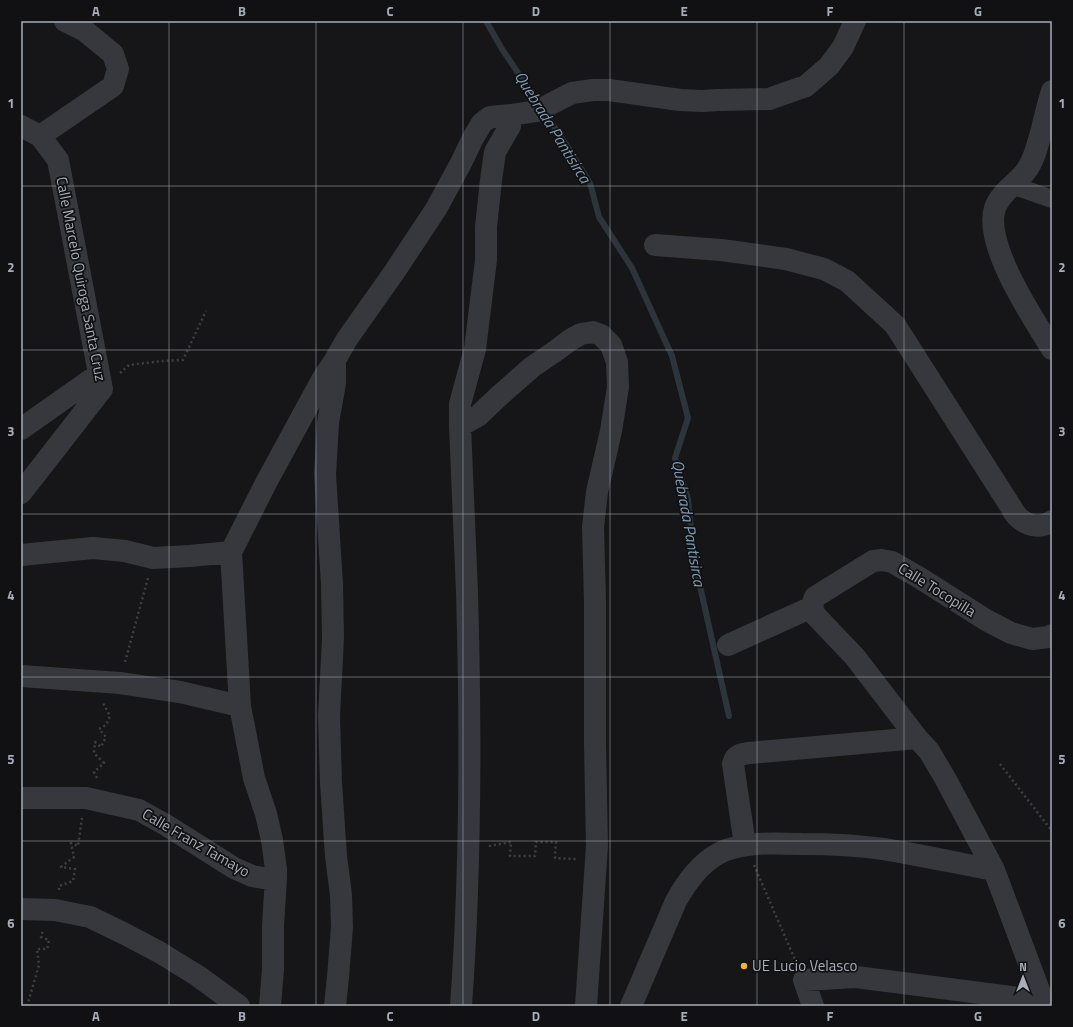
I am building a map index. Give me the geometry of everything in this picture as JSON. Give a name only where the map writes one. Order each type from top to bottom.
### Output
[{"type":"street","points":[[270,1006],[273,969],[273,926],[276,878],[272,840],[266,814],[254,778],[240,706],[231,552],[319,385],[347,339],[436,209],[473,138],[482,123],[490,117],[511,115],[545,107],[572,93],[594,90],[609,90],[695,101],[769,99],[806,86],[829,66],[843,47],[855,21]]},
{"type":"street","points":[[40,136],[113,86],[118,68],[113,54],[73,23]]},
{"type":"street","points":[[1052,91],[1032,160],[1026,172],[997,202],[993,218],[993,230],[998,248],[1008,273],[1052,349]]},
{"type":"street","points":[[461,1006],[468,850],[470,731],[467,592],[460,404],[475,349],[486,260],[486,227],[490,180],[495,152],[510,126],[511,115]]},
{"type":"street","name":"Calle Marcelo Quiroga Santa Cruz","points":[[21,126],[40,136],[58,160],[100,382],[21,492]]},
{"type":"street","points":[[1012,185],[1052,199]]},
{"type":"street","points":[[655,245],[721,250],[786,259],[824,269],[847,281],[895,326],[1011,507],[1014,514],[1026,523],[1034,525],[1041,525],[1052,521]]},
{"type":"street","points":[[460,426],[478,416],[532,367],[570,340],[582,334],[593,332],[601,335],[611,345],[617,362],[618,387],[611,431],[597,492],[594,527],[597,846],[586,1006]]},
{"type":"street","points":[[335,360],[335,382],[328,423],[325,474],[332,584],[333,638],[329,716],[331,783],[336,856],[341,895],[342,927],[335,1006]]},
{"type":"street","points":[[21,429],[100,382]]},
{"type":"street","points":[[21,555],[93,548],[125,551],[153,558],[231,552]]},
{"type":"street","name":"Calle Tocopilla","points":[[812,607],[815,596],[873,561],[882,560],[892,562],[986,620],[1011,633],[1032,639],[1049,637],[1052,635]]},
{"type":"street","points":[[728,645],[812,607],[816,616],[855,657],[929,752],[945,778],[994,870],[1044,1004],[856,977],[804,980],[814,1006]]},
{"type":"street","points":[[21,676],[120,683],[180,692],[240,706]]},
{"type":"street","points":[[745,845],[733,764],[736,756],[749,753],[917,738]]},
{"type":"street","name":"Calle Franz Tamayo","points":[[21,798],[86,798],[139,810],[166,825],[234,868],[252,876],[269,879],[276,878]]},
{"type":"street","points":[[631,1006],[676,901],[684,886],[698,870],[713,857],[725,850],[745,845],[780,843],[837,845],[882,849],[994,870]]},
{"type":"street","points":[[21,909],[55,910],[90,916],[159,952],[198,976],[239,1006]]},
{"type":"path","points":[[100,382],[129,365],[183,360],[206,311]]},
{"type":"path","points":[[1000,764],[1052,831]]},
{"type":"path","points":[[468,850],[511,842],[510,856],[534,856],[536,842],[556,842],[555,858],[576,859]]},
{"type":"path","points":[[745,845],[804,980]]},
{"type":"waterway","name":"Quebrada Pantisirca","points":[[486,21],[502,49],[590,183],[599,217],[632,268],[672,356],[688,418],[675,458],[688,499],[694,559],[729,716]]},
{"type":"place","name":"UE Lucio Velasco","points":[[744,966]]}]
